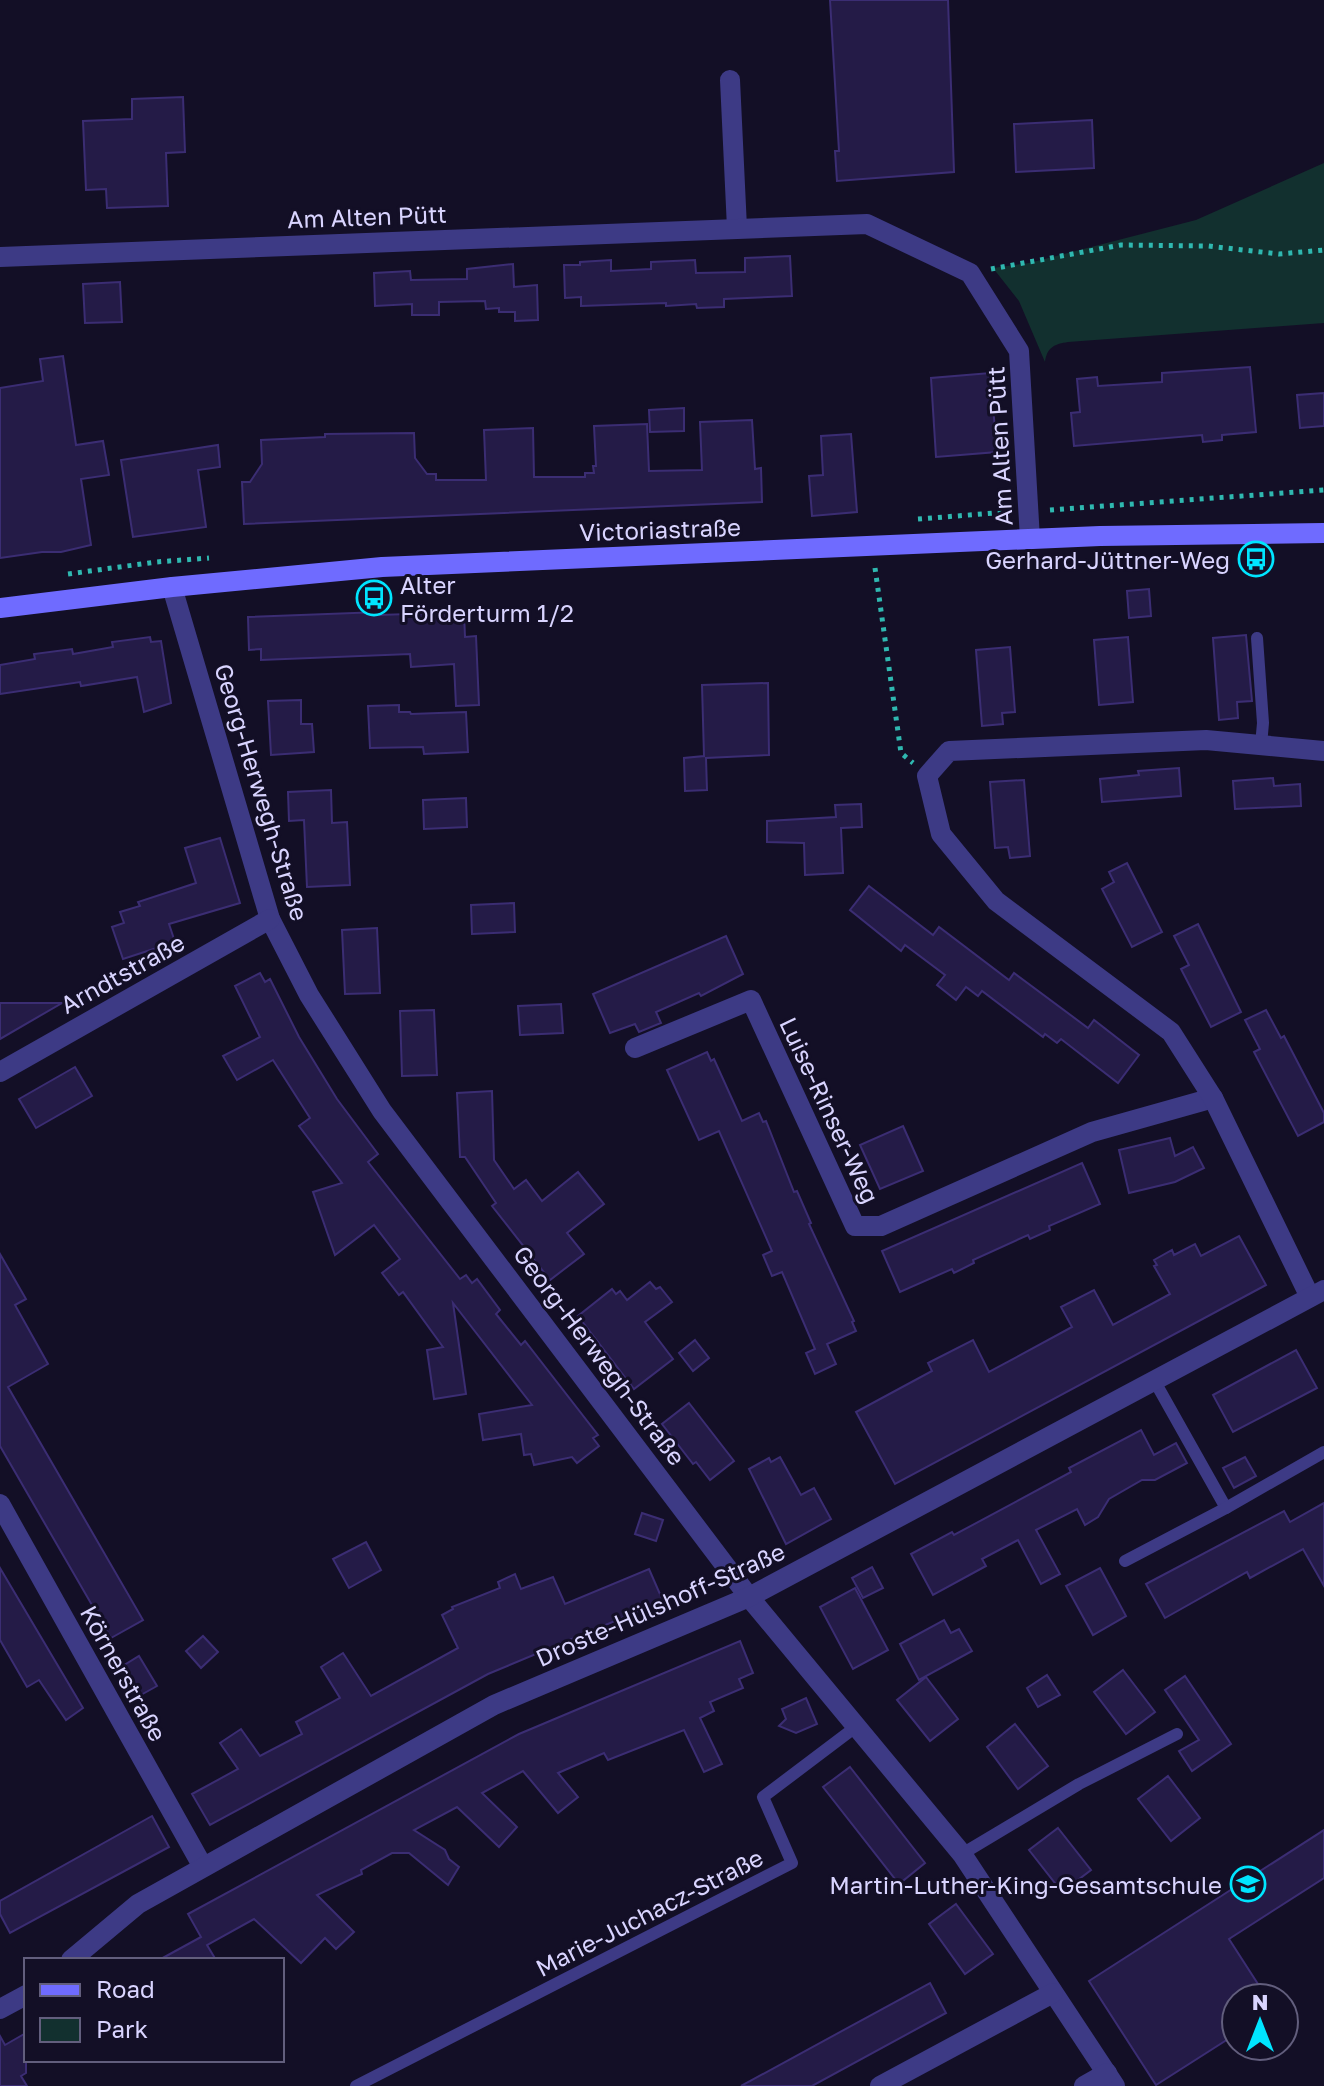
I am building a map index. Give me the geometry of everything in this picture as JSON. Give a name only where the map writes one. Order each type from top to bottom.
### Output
[{"type":"main road","name":"Victoriastraße","points":[[0,608],[172,587],[382,567],[1030,539],[1324,533]]},
{"type":"street","points":[[730,80],[737,228]]},
{"type":"street","name":"Am Alten Pütt","points":[[0,257],[867,224],[970,273],[1019,351],[1030,539]]},
{"type":"street","name":"Georg-Herwegh-Straße","points":[[172,587],[270,919],[309,995],[382,1111],[749,1597],[962,1854],[1111,2080]]},
{"type":"street","points":[[1317,1293],[1213,1098],[1171,1032],[996,901],[941,834],[927,776],[949,751],[1206,740],[1324,751]]},
{"type":"street","name":"Arndtstraße","points":[[0,1072],[270,919]]},
{"type":"street","name":"Luise-Rinser-Weg","points":[[635,1048],[751,1000],[855,1226],[881,1226],[1092,1132],[1213,1098]]},
{"type":"street","name":"Droste-Hülshoff-Straße","points":[[73,1958],[138,1904],[494,1705],[749,1597],[1317,1293]]},
{"type":"street","name":"Körnerstraße","points":[[0,1504],[203,1867]]},
{"type":"street","points":[[880,2086],[1053,1993]]},
{"type":"street","points":[[0,2009],[24,1996]]},
{"type":"street","points":[[1084,2086],[1111,2080]]},
{"type":"lane","points":[[1257,638],[1263,723],[1261,745]]},
{"type":"lane","points":[[1154,1380],[1226,1508]]},
{"type":"lane","points":[[1125,1561],[1324,1452]]},
{"type":"lane","name":"Marie-Juchacz-Straße","points":[[356,2086],[792,1863],[763,1797],[857,1726]]},
{"type":"lane","points":[[962,1854],[1079,1784],[1177,1734]]},
{"type":"path","points":[[970,273],[1121,245],[1208,246],[1279,254],[1324,250]]},
{"type":"path","points":[[872,547],[901,753],[927,776]]},
{"type":"green space","points":[[1324,163],[1324,323],[1068,342],[1052,347],[1045,362],[1019,301],[993,268],[1029,263],[1196,220]]},
{"type":"building","points":[[830,0],[948,0],[954,172],[837,181],[835,151],[839,151]]},
{"type":"building","points":[[183,97],[185,152],[166,153],[168,206],[107,208],[106,189],[86,190],[83,121],[132,119],[132,99]]},
{"type":"building","points":[[1092,120],[1094,168],[1016,172],[1014,124]]},
{"type":"building","points":[[790,256],[792,296],[724,299],[724,307],[697,308],[696,304],[666,306],[666,303],[581,306],[581,297],[565,298],[564,265],[580,265],[580,262],[611,260],[611,271],[651,269],[651,262],[695,260],[696,273],[745,272],[745,258]]},
{"type":"building","points":[[513,264],[514,287],[537,285],[538,320],[515,321],[515,312],[486,309],[485,301],[439,302],[439,315],[412,315],[412,304],[375,306],[374,273],[410,271],[411,280],[467,279],[467,269]]},
{"type":"building","points":[[120,282],[122,322],[85,323],[83,284]]},
{"type":"building","points":[[63,356],[76,445],[103,441],[109,475],[81,479],[91,545],[61,552],[0,558],[0,388],[43,381],[40,359]]},
{"type":"building","points":[[1250,367],[1256,432],[1222,435],[1222,440],[1203,442],[1202,435],[1074,446],[1071,413],[1080,412],[1077,379],[1097,377],[1098,386],[1162,382],[1162,373]]},
{"type":"building","points":[[990,373],[997,452],[936,457],[931,378]]},
{"type":"building","points":[[1324,393],[1324,426],[1300,428],[1297,395]]},
{"type":"building","points":[[684,408],[684,431],[650,432],[649,410]]},
{"type":"building","points":[[752,420],[755,469],[761,468],[762,502],[244,524],[242,482],[250,482],[262,464],[261,440],[325,437],[325,434],[414,433],[415,458],[427,474],[436,474],[436,480],[486,480],[484,430],[533,428],[534,477],[585,477],[585,473],[594,473],[593,466],[596,466],[594,426],[647,424],[649,471],[702,470],[700,422]]},
{"type":"building","points":[[851,434],[857,512],[812,516],[809,476],[823,475],[821,436]]},
{"type":"building","points":[[218,445],[220,467],[198,470],[206,527],[133,537],[121,460]]},
{"type":"building","points":[[1149,589],[1151,616],[1129,618],[1127,591]]},
{"type":"building","points":[[380,612],[380,615],[464,612],[465,637],[476,636],[479,705],[456,706],[454,664],[411,667],[410,654],[261,660],[261,649],[249,650],[248,617]]},
{"type":"building","points":[[1246,635],[1252,701],[1237,702],[1238,718],[1219,720],[1213,638]]},
{"type":"building","points":[[150,637],[151,642],[161,641],[171,703],[144,712],[137,677],[0,694],[0,665],[35,659],[34,654],[72,649],[73,654],[113,647],[112,642]]},
{"type":"building","points":[[1128,637],[1133,702],[1099,705],[1094,640]]},
{"type":"building","points":[[1010,647],[1015,712],[1002,713],[1003,724],[982,726],[976,650]]},
{"type":"building","points":[[768,683],[769,755],[706,758],[707,790],[685,791],[684,758],[704,756],[702,685]]},
{"type":"building","points":[[301,700],[301,724],[312,724],[314,752],[271,755],[268,701]]},
{"type":"building","points":[[399,705],[399,712],[411,714],[466,712],[468,752],[424,754],[423,747],[370,748],[368,706]]},
{"type":"building","points":[[1179,768],[1181,796],[1102,802],[1100,779],[1139,775],[1138,771]]},
{"type":"building","points":[[1273,778],[1274,786],[1300,784],[1301,806],[1235,809],[1233,781]]},
{"type":"building","points":[[1024,780],[1030,856],[1010,858],[1008,847],[995,848],[990,782]]},
{"type":"building","points":[[331,790],[332,823],[347,822],[350,885],[307,887],[304,820],[289,821],[288,792]]},
{"type":"building","points":[[466,798],[467,827],[424,829],[423,800]]},
{"type":"building","points":[[861,804],[862,827],[841,828],[843,873],[805,875],[804,843],[767,842],[767,821],[836,817],[835,805]]},
{"type":"building","points":[[220,838],[240,903],[169,924],[175,942],[123,959],[112,927],[124,923],[120,912],[140,906],[138,902],[196,883],[185,848]]},
{"type":"building","points":[[1127,863],[1162,932],[1132,947],[1102,889],[1114,882],[1109,872]]},
{"type":"building","points":[[869,886],[933,935],[939,927],[1009,980],[1014,973],[1088,1028],[1094,1020],[1139,1055],[1118,1083],[1061,1039],[1057,1043],[1045,1034],[1043,1037],[982,991],[978,996],[966,987],[956,1000],[937,985],[945,975],[905,945],[901,951],[850,910]]},
{"type":"building","points":[[514,903],[515,932],[472,934],[471,905]]},
{"type":"building","points":[[1198,924],[1241,1012],[1211,1027],[1181,969],[1189,965],[1174,936]]},
{"type":"building","points":[[377,928],[380,993],[345,994],[342,930]]},
{"type":"building","points":[[726,936],[743,974],[701,996],[699,993],[656,1012],[661,1023],[639,1032],[635,1024],[610,1033],[593,994]]},
{"type":"building","points":[[260,973],[265,982],[270,979],[299,1037],[337,1099],[378,1154],[368,1162],[460,1279],[466,1275],[472,1283],[477,1279],[500,1310],[496,1314],[521,1345],[525,1341],[598,1435],[593,1438],[599,1446],[577,1463],[572,1457],[534,1465],[531,1454],[524,1455],[521,1434],[483,1440],[479,1414],[532,1405],[453,1303],[466,1394],[434,1399],[427,1350],[443,1347],[403,1292],[399,1295],[382,1273],[400,1259],[374,1225],[335,1255],[313,1192],[342,1183],[299,1126],[310,1118],[273,1060],[237,1080],[223,1056],[260,1037],[235,986]]},
{"type":"building","points":[[0,1003],[62,1003],[0,1039]]},
{"type":"building","points":[[561,1004],[563,1033],[520,1035],[518,1006]]},
{"type":"building","points":[[434,1010],[437,1075],[402,1076],[400,1011]]},
{"type":"building","points":[[1266,1010],[1281,1038],[1284,1036],[1324,1113],[1324,1122],[1298,1136],[1254,1052],[1260,1049],[1245,1020]]},
{"type":"building","points":[[707,1052],[711,1061],[714,1059],[742,1121],[759,1113],[763,1122],[766,1121],[794,1192],[797,1191],[854,1321],[856,1331],[827,1344],[836,1364],[815,1374],[806,1353],[815,1349],[782,1272],[772,1276],[763,1255],[772,1251],[719,1131],[699,1140],[667,1070]]},
{"type":"building","points":[[75,1067],[92,1096],[36,1128],[19,1099]]},
{"type":"building","points":[[492,1091],[494,1160],[514,1189],[526,1180],[542,1201],[578,1172],[604,1204],[567,1233],[584,1254],[550,1280],[492,1206],[496,1203],[465,1157],[460,1157],[457,1093]]},
{"type":"building","points":[[903,1126],[923,1171],[880,1189],[860,1145]]},
{"type":"building","points":[[1170,1138],[1175,1156],[1193,1147],[1204,1168],[1175,1182],[1129,1193],[1119,1150]]},
{"type":"building","points":[[1082,1163],[1100,1204],[1049,1226],[1050,1230],[1030,1239],[1028,1235],[973,1260],[974,1263],[954,1273],[952,1269],[900,1292],[882,1251]]},
{"type":"building","points":[[1239,1236],[1266,1285],[895,1484],[856,1412],[932,1371],[928,1363],[973,1340],[989,1372],[1072,1327],[1061,1307],[1094,1290],[1113,1325],[1170,1294],[1154,1266],[1157,1265],[1154,1260],[1172,1250],[1174,1255],[1195,1244],[1201,1256]]},
{"type":"building","points":[[0,1254],[26,1299],[15,1305],[48,1364],[8,1387],[143,1620],[111,1638],[0,1446]]},
{"type":"building","points":[[650,1282],[656,1289],[660,1287],[672,1302],[645,1322],[673,1359],[634,1389],[578,1316],[612,1289],[616,1294],[620,1291],[627,1300]]},
{"type":"building","points":[[695,1340],[709,1358],[693,1371],[679,1353]]},
{"type":"building","points":[[1296,1350],[1317,1388],[1233,1432],[1213,1395]]},
{"type":"building","points":[[689,1403],[734,1461],[710,1480],[696,1462],[693,1464],[662,1424]]},
{"type":"building","points":[[1141,1430],[1154,1455],[1176,1443],[1187,1463],[1155,1480],[1142,1480],[1109,1499],[1098,1517],[1085,1525],[1077,1509],[1036,1530],[1060,1574],[1041,1584],[1018,1540],[982,1559],[986,1566],[933,1595],[911,1554],[952,1532],[954,1535],[1071,1472],[1069,1468]]},
{"type":"building","points":[[780,1457],[801,1495],[814,1488],[831,1519],[786,1544],[749,1469],[769,1458],[771,1462]]},
{"type":"building","points":[[1245,1457],[1256,1476],[1234,1488],[1223,1468]]},
{"type":"building","points":[[1324,1503],[1324,1586],[1303,1549],[1250,1578],[1247,1572],[1165,1618],[1146,1584],[1284,1511],[1290,1522]]},
{"type":"building","points":[[642,1513],[663,1520],[656,1541],[635,1534]]},
{"type":"building","points":[[366,1542],[381,1570],[349,1588],[333,1559]]},
{"type":"building","points":[[872,1567],[883,1588],[863,1598],[852,1578]]},
{"type":"building","points":[[0,1568],[83,1708],[66,1720],[39,1680],[27,1687],[0,1640]]},
{"type":"building","points":[[1100,1568],[1126,1616],[1093,1635],[1066,1586]]},
{"type":"building","points":[[649,1569],[663,1601],[488,1674],[210,1825],[192,1794],[238,1769],[220,1743],[241,1729],[260,1756],[302,1734],[296,1722],[340,1698],[321,1667],[343,1653],[371,1696],[458,1648],[442,1615],[452,1607],[500,1588],[498,1582],[515,1574],[521,1589],[553,1577],[565,1604]]},
{"type":"building","points":[[855,1588],[888,1650],[853,1669],[820,1607]]},
{"type":"building","points":[[944,1620],[951,1633],[959,1629],[972,1651],[919,1680],[900,1644]]},
{"type":"building","points":[[203,1636],[218,1652],[201,1668],[186,1651]]},
{"type":"building","points":[[740,1641],[753,1673],[739,1679],[743,1688],[710,1702],[714,1711],[700,1718],[722,1764],[704,1772],[684,1730],[608,1760],[604,1753],[558,1773],[578,1797],[558,1813],[523,1771],[482,1793],[517,1827],[499,1847],[457,1807],[414,1830],[445,1850],[449,1859],[459,1867],[448,1885],[409,1853],[392,1853],[361,1870],[362,1874],[317,1895],[354,1932],[336,1949],[325,1938],[301,1963],[254,1919],[207,1945],[215,1958],[163,1958],[201,1937],[188,1914],[519,1734]]},
{"type":"building","points":[[139,1656],[157,1686],[139,1696],[121,1667]]},
{"type":"building","points":[[1123,1670],[1155,1712],[1126,1734],[1094,1692]]},
{"type":"building","points":[[1047,1675],[1060,1695],[1038,1707],[1027,1688]]},
{"type":"building","points":[[1185,1676],[1231,1744],[1192,1771],[1179,1751],[1199,1740],[1165,1690]]},
{"type":"building","points":[[926,1677],[958,1719],[930,1741],[897,1700]]},
{"type":"building","points":[[806,1698],[817,1724],[796,1733],[779,1726],[786,1719],[782,1709]]},
{"type":"building","points":[[1015,1724],[1048,1766],[1018,1789],[987,1747]]},
{"type":"building","points":[[850,1767],[925,1863],[899,1884],[823,1787]]},
{"type":"building","points":[[1168,1776],[1200,1818],[1171,1841],[1138,1799]]},
{"type":"building","points":[[152,1816],[169,1847],[10,1933],[0,1914],[0,1901]]},
{"type":"building","points":[[1058,1828],[1091,1870],[1062,1892],[1029,1850]]},
{"type":"building","points":[[1324,1830],[1324,1878],[1229,1939],[1257,1982],[1220,1982],[1220,2044],[1156,2085],[1089,1981]]},
{"type":"building","points":[[956,1904],[993,1954],[965,1974],[929,1924]]},
{"type":"building","points":[[930,1983],[946,2013],[812,2086],[741,2086]]},
{"type":"building","points":[[24,2034],[26,2073],[21,2076],[27,2086],[0,2086],[0,2036],[5,2045]]},
{"type":"place","name":"Gerhard-Jüttner-Weg","points":[[1256,559]]},
{"type":"place","name":"Alter Förderturm 1/2","points":[[374,598]]},
{"type":"place","name":"Martin-Luther-King-Gesamtschule","points":[[1248,1884]]}]
